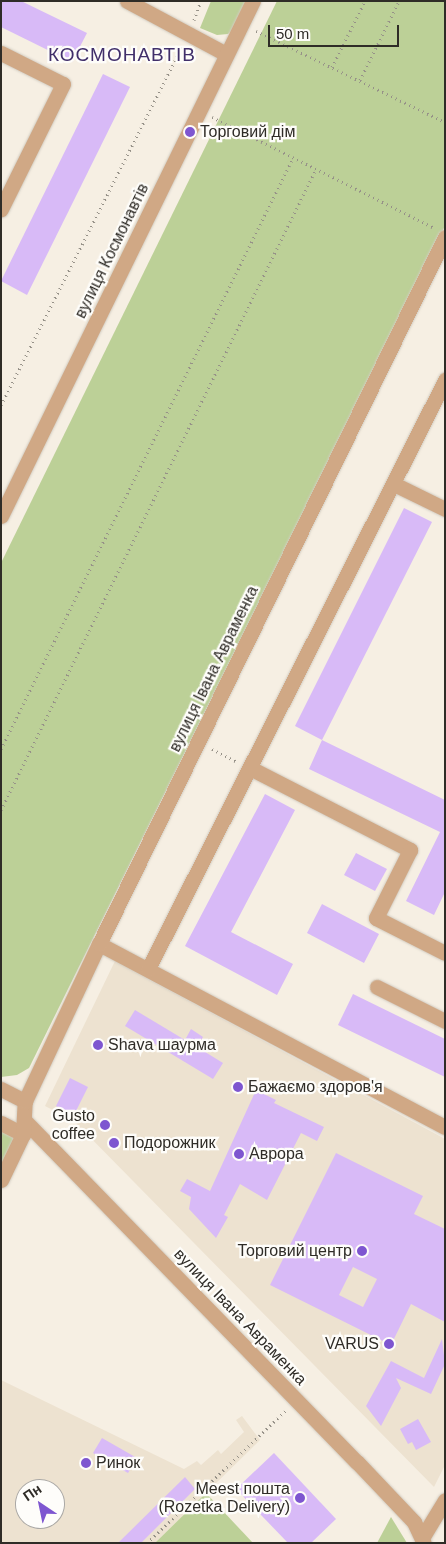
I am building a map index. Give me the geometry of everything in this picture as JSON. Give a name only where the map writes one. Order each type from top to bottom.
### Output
[{"type":"street","points":[[127,1],[226,54]]},
{"type":"street","name":"вулиця Космонавтів","points":[[1,516],[253,1]]},
{"type":"street","points":[[1,53],[63,84],[1,209]]},
{"type":"street","name":"вулиця Івана Авраменка","points":[[1,1180],[24,1127],[25,1101],[99,944],[445,237]]},
{"type":"street","points":[[148,969],[445,380]]},
{"type":"street","points":[[394,484],[445,509]]},
{"type":"street","points":[[250,768],[410,850],[376,918],[445,953]]},
{"type":"street","points":[[99,944],[445,1127]]},
{"type":"street","points":[[377,987],[445,1021]]},
{"type":"street","points":[[1,1089],[25,1101]]},
{"type":"street","points":[[1,1123],[24,1127]]},
{"type":"street","name":"вулиця Івана Авраменка","points":[[24,1127],[297,1400],[414,1522],[423,1540]]},
{"type":"street","points":[[423,1540],[445,1500]]},
{"type":"path","points":[[1,405],[188,34],[201,1]]},
{"type":"path","points":[[332,67],[364,1]]},
{"type":"path","points":[[360,80],[398,1]]},
{"type":"path","points":[[242,24],[445,122]]},
{"type":"path","points":[[200,111],[445,233]]},
{"type":"path","points":[[1,749],[293,158]]},
{"type":"path","points":[[1,810],[316,169]]},
{"type":"path","points":[[198,741],[250,768]]},
{"type":"path","points":[[148,1543],[297,1400]]},
{"type":"shaded area","points":[[115,961],[445,1139],[445,1465],[434,1487],[74,1121],[45,1106]]},
{"type":"shaded area","name":"Ринок","points":[[1,1380],[184,1469],[197,1461],[201,1465],[218,1450],[221,1454],[244,1432],[236,1420],[242,1416],[260,1440],[155,1543],[1,1543]]},
{"type":"green space","points":[[211,1],[249,1],[236,28],[228,34],[217,35],[200,28]]},
{"type":"green space","points":[[277,1],[445,1],[445,226],[29,1068],[17,1075],[1,1077],[1,563]]},
{"type":"green space","points":[[1,1123],[23,1134],[1,1180]]},
{"type":"green space","points":[[206,1493],[253,1543],[155,1543]]},
{"type":"green space","points":[[391,1517],[407,1543],[377,1543]]},
{"type":"building","points":[[1,1],[21,1],[87,33],[72,62],[1,27]]},
{"type":"building","points":[[103,74],[130,87],[27,295],[1,281]]},
{"type":"building","points":[[404,508],[432,522],[322,740],[295,726]]},
{"type":"building","points":[[322,740],[445,800],[445,892],[434,915],[406,901],[440,832],[309,769]]},
{"type":"building","points":[[265,794],[295,810],[231,932],[293,964],[277,995],[185,946]]},
{"type":"building","points":[[356,853],[387,869],[375,891],[344,875]]},
{"type":"building","points":[[322,904],[379,934],[364,963],[307,933]]},
{"type":"building","points":[[353,994],[445,1039],[445,1077],[338,1025]]},
{"type":"building","points":[[135,1010],[185,1040],[191,1029],[203,1037],[197,1047],[223,1063],[213,1079],[125,1026]]},
{"type":"building","points":[[70,1078],[88,1087],[74,1115],[56,1106]]},
{"type":"building","points":[[256,1090],[276,1100],[274,1103],[324,1127],[317,1141],[301,1133],[267,1200],[240,1184],[224,1215],[228,1217],[216,1238],[189,1209],[191,1197],[180,1191],[187,1179],[210,1191]]},
{"type":"building","name":"Торговий центр","points":[[336,1153],[423,1196],[414,1214],[445,1229],[445,1322],[411,1304],[391,1345],[270,1285]],"holes":[[[353,1267],[377,1279],[363,1307],[339,1295]]]},
{"type":"building","points":[[442,1339],[445,1364],[431,1394],[396,1378],[401,1388],[381,1426],[366,1406],[391,1361],[424,1378]]},
{"type":"building","points":[[418,1419],[431,1442],[416,1450],[412,1442],[408,1444],[400,1429]]},
{"type":"building","points":[[102,1438],[137,1458],[128,1473],[93,1453]]},
{"type":"building","points":[[274,1453],[336,1519],[311,1543],[288,1543],[236,1489]]},
{"type":"building","points":[[185,1477],[195,1489],[141,1543],[118,1543]]},
{"type":"place","name":"Торговий дім","points":[[190,132]]},
{"type":"place","name":"Shava шаурма","points":[[98,1045]]},
{"type":"place","name":"Бажаємо здоров'я","points":[[238,1087]]},
{"type":"place","name":"Gusto coffee","points":[[105,1125]]},
{"type":"place","name":"Подорожник","points":[[114,1143]]},
{"type":"place","name":"Аврора","points":[[239,1154]]},
{"type":"place","name":"Торговий центр","points":[[362,1251]]},
{"type":"place","name":"VARUS","points":[[389,1344]]},
{"type":"place","name":"Ринок","points":[[86,1463]]},
{"type":"place","name":"Meest пошта (Rozetka Delivery)","points":[[300,1498]]},
{"type":"district","name":"КОСМОНАВТІВ","points":[[122,55]]}]
